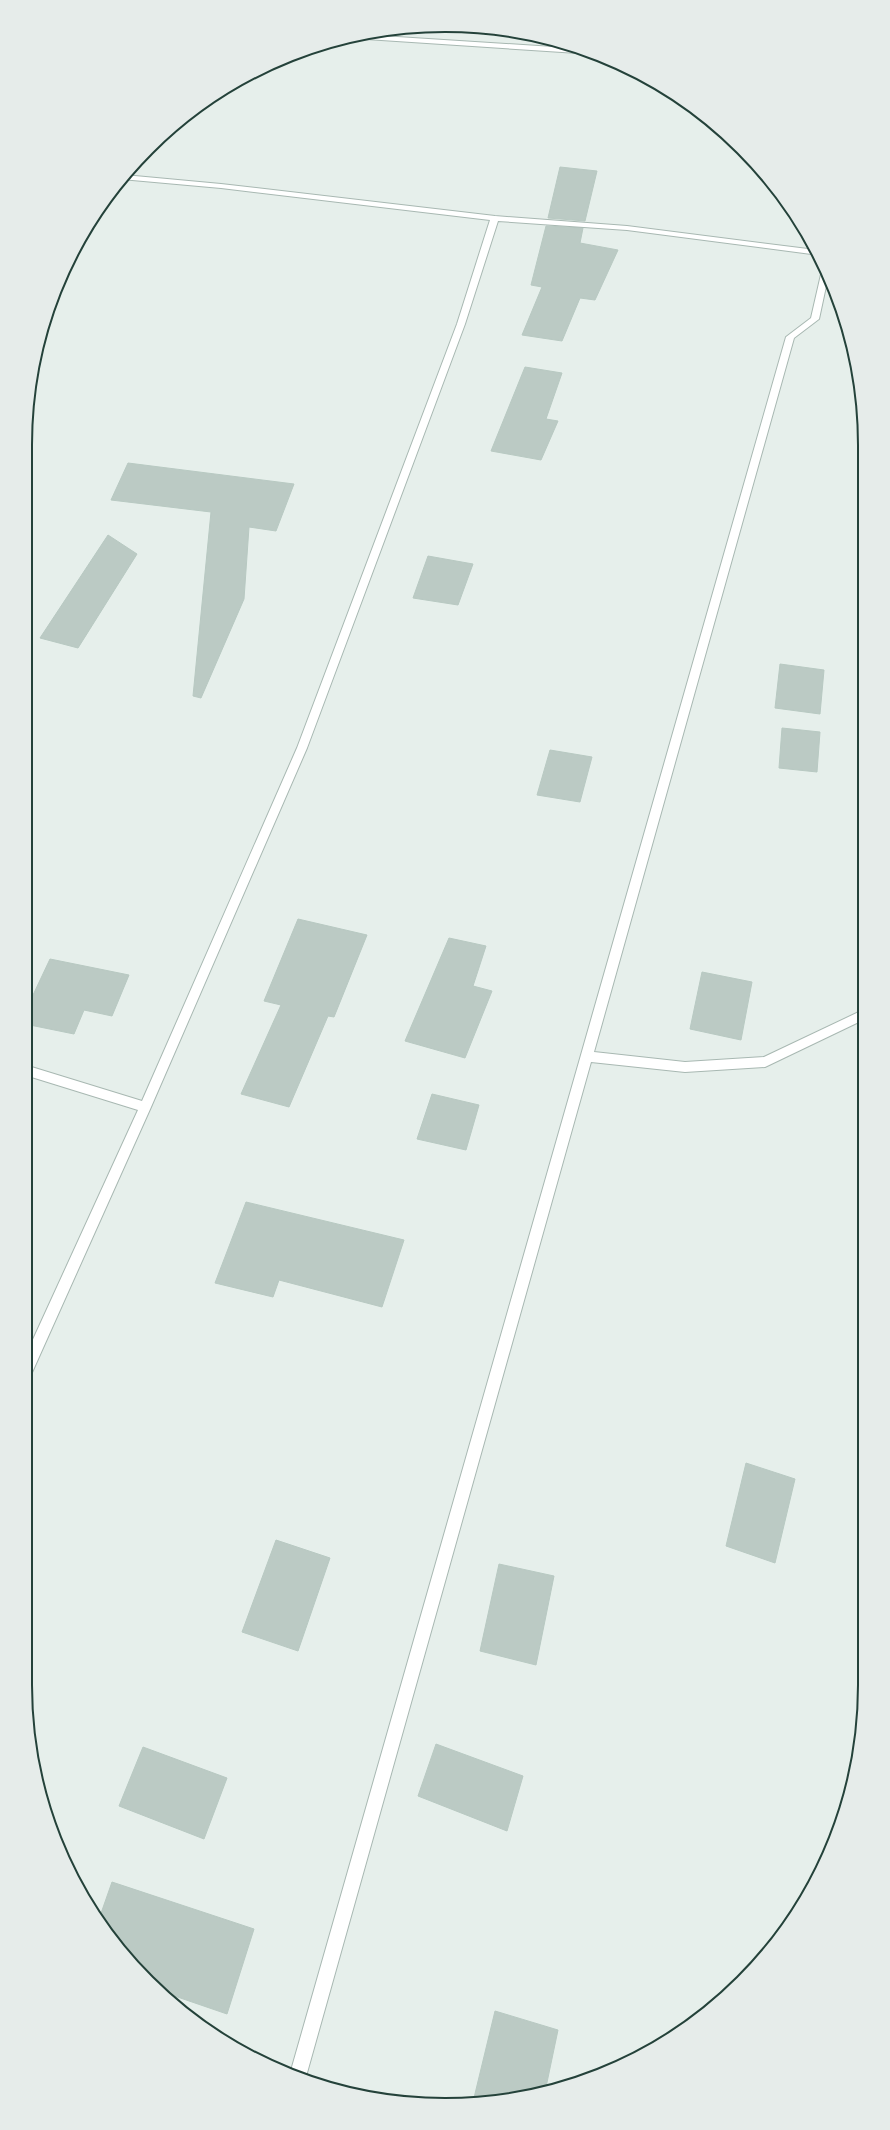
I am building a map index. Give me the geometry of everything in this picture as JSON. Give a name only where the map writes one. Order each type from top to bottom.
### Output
[{"type":"street","points":[[383,37],[566,50]]},
{"type":"street","points":[[130,178],[221,186],[495,218],[626,228],[810,252]]},
{"type":"street","points":[[32,1357],[145,1107],[302,748],[461,324],[495,218]]},
{"type":"street","points":[[300,2072],[790,337],[815,319],[824,280]]},
{"type":"street","points":[[587,1056],[685,1067],[765,1062],[858,1017]]},
{"type":"street","points":[[32,1072],[145,1107]]},
{"type":"building","points":[[560,167],[597,171],[585,221],[548,218]]},
{"type":"building","points":[[546,226],[583,228],[580,243],[618,250],[595,300],[580,298],[562,341],[522,335],[542,287],[531,285]]},
{"type":"building","points":[[525,367],[562,373],[546,419],[558,421],[541,460],[491,451]]},
{"type":"building","points":[[128,463],[294,484],[276,531],[249,527],[244,599],[201,698],[193,696],[211,512],[111,500]]},
{"type":"building","points":[[108,535],[137,554],[78,648],[40,638]]},
{"type":"building","points":[[428,556],[473,564],[458,605],[413,598]]},
{"type":"building","points":[[780,664],[824,670],[820,714],[775,708]]},
{"type":"building","points":[[782,728],[820,732],[817,772],[779,768]]},
{"type":"building","points":[[550,750],[592,757],[580,802],[537,795]]},
{"type":"building","points":[[298,919],[367,935],[334,1017],[328,1016],[289,1107],[241,1094],[281,1005],[264,1001]]},
{"type":"building","points":[[449,938],[486,946],[473,986],[492,991],[465,1058],[405,1041]]},
{"type":"building","points":[[50,959],[129,975],[112,1016],[84,1010],[74,1034],[32,1025],[32,997]]},
{"type":"building","points":[[702,972],[752,982],[741,1040],[690,1029]]},
{"type":"building","points":[[432,1094],[479,1105],[466,1150],[417,1139]]},
{"type":"building","points":[[246,1202],[404,1240],[382,1307],[279,1280],[273,1297],[215,1283]]},
{"type":"building","points":[[746,1463],[795,1479],[775,1563],[726,1546]]},
{"type":"building","points":[[276,1540],[330,1558],[298,1651],[242,1632]]},
{"type":"building","points":[[499,1564],[554,1576],[536,1665],[480,1651]]},
{"type":"building","points":[[436,1744],[523,1776],[507,1831],[418,1796]]},
{"type":"building","points":[[143,1747],[227,1778],[204,1839],[119,1806]]},
{"type":"building","points":[[112,1882],[254,1929],[227,2014],[172,1995],[134,1957],[101,1913]]},
{"type":"building","points":[[495,2011],[558,2030],[546,2085],[526,2090],[474,2097]]}]
